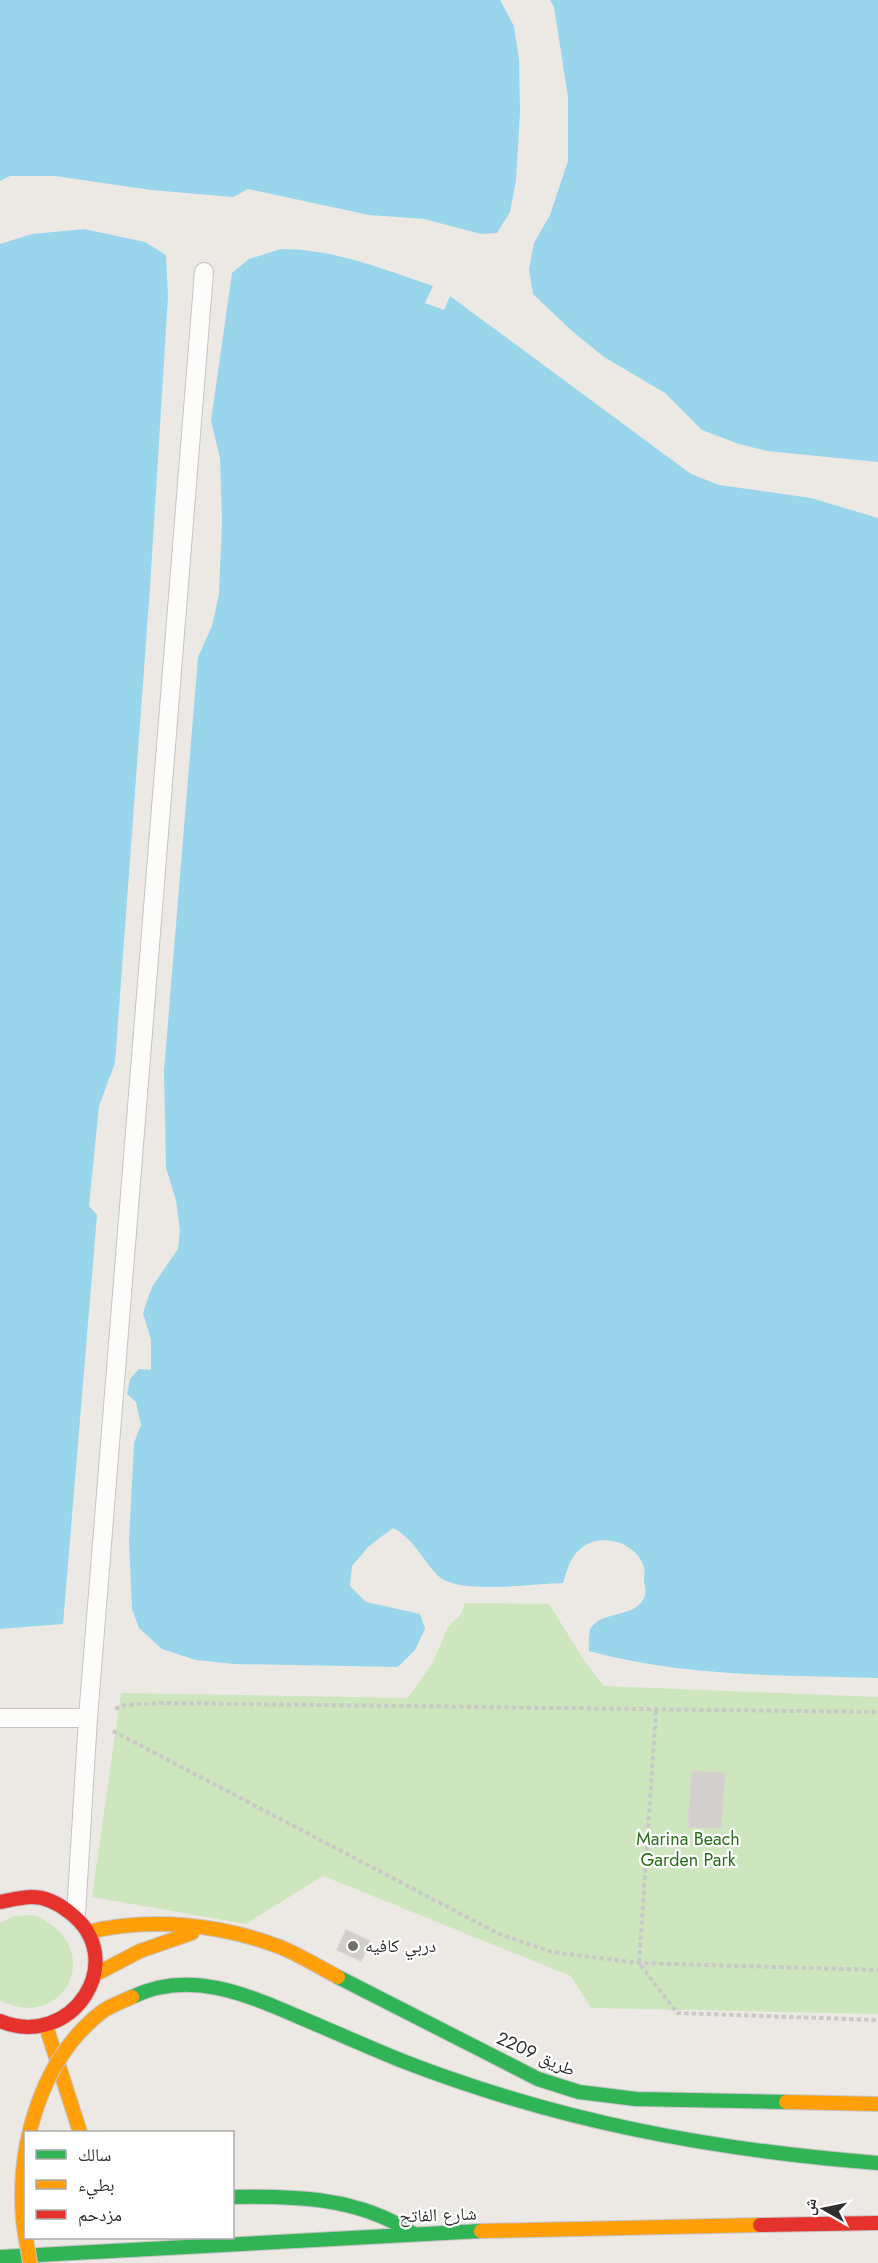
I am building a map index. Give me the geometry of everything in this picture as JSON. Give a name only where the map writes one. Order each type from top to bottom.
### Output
[{"type":"main road","points":[[0,1902],[18,1896],[39,1896],[59,1902],[76,1914],[88,1932],[95,1953],[94,1975],[82,2002],[60,2021],[46,2026],[24,2028],[0,2021]]},
{"type":"main road","name":"طريق 2209","points":[[88,1932],[113,1925],[139,1923],[207,1929],[260,1940],[282,1948],[538,2079],[558,2087],[636,2099],[878,2104]]},
{"type":"main road","points":[[94,1975],[140,1951],[172,1938],[207,1929]]},
{"type":"main road","points":[[40,2062],[76,2026],[108,2006],[135,1995],[191,1984],[226,1988],[400,2060],[521,2103],[652,2136],[721,2147],[878,2163]]},
{"type":"main road","points":[[46,2026],[79,2131]]},
{"type":"main road","points":[[234,2197],[310,2200],[347,2207],[383,2216],[413,2234]]},
{"type":"main road","points":[[8,2204],[15,2231],[30,2263]]},
{"type":"main road","name":"شارع الفاتح","points":[[0,2257],[413,2234],[580,2228],[878,2223]]},
{"type":"lane","points":[[76,1914],[88,1718],[204,272]]},
{"type":"lane","points":[[0,1718],[88,1718]]},
{"type":"path","points":[[88,1718],[125,1705],[160,1703],[878,1712]]},
{"type":"path","points":[[656,1711],[639,1963],[677,2013],[878,2020]]},
{"type":"path","points":[[88,1718],[499,1934],[552,1952],[639,1963],[878,1970]]},
{"type":"green space","name":"Marina Beach Garden Park","points":[[465,1603],[549,1604],[586,1663],[604,1686],[878,1697],[878,2014],[591,2008],[571,1976],[323,1876],[246,1924],[92,1897],[121,1693],[408,1698],[433,1662],[448,1627],[461,1614]]},
{"type":"green space","points":[[34,1915],[57,1930],[70,1947],[73,1965],[69,1983],[58,1997],[42,2006],[22,2007],[0,2000],[0,1923],[14,1916]]},
{"type":"water","points":[[0,0],[500,0],[514,26],[519,60],[520,112],[516,180],[510,212],[497,233],[481,234],[424,219],[369,215],[248,189],[233,197],[151,190],[55,176],[10,176],[0,181]]},
{"type":"water","points":[[550,0],[878,0],[878,462],[767,451],[739,444],[702,430],[665,393],[604,357],[533,294],[529,269],[534,243],[550,215],[568,161],[568,97],[554,7]]},
{"type":"water","points":[[84,229],[145,242],[166,255],[168,296],[150,588],[115,1063],[99,1106],[89,1206],[97,1215],[63,1624],[0,1629],[0,244],[32,234]]},
{"type":"water","points":[[281,249],[339,256],[433,286],[425,303],[444,310],[450,296],[691,474],[719,485],[811,498],[878,518],[878,1678],[696,1670],[624,1660],[589,1651],[589,1633],[596,1622],[635,1608],[641,1603],[645,1594],[644,1569],[640,1558],[625,1545],[606,1540],[587,1544],[579,1550],[571,1561],[563,1583],[485,1587],[455,1584],[444,1580],[409,1540],[393,1528],[369,1546],[352,1566],[350,1586],[366,1602],[420,1614],[425,1629],[415,1650],[398,1667],[234,1664],[196,1660],[162,1649],[139,1628],[132,1609],[129,1541],[134,1443],[141,1425],[136,1402],[127,1394],[130,1379],[139,1369],[151,1370],[151,1340],[143,1313],[152,1287],[178,1249],[180,1231],[176,1200],[166,1168],[164,1071],[198,657],[212,626],[219,594],[222,521],[220,458],[211,421],[232,273],[249,259]]},
{"type":"building","points":[[692,1771],[725,1773],[721,1828],[688,1827]]},
{"type":"building","name":"دربي كافيه","points":[[346,1930],[370,1941],[361,1961],[337,1950]]},
{"type":"traffic: fast","points":[[338,1977],[538,2079],[579,2092],[636,2099],[786,2102]]},
{"type":"traffic: fast","points":[[132,1997],[153,1989],[174,1985],[217,1988],[279,2008],[400,2060]]},
{"type":"traffic: fast","points":[[400,2060],[517,2100],[635,2130],[755,2150],[878,2163]]},
{"type":"traffic: fast","points":[[234,2197],[302,2198],[325,2201],[370,2212],[412,2233]]},
{"type":"traffic: fast","points":[[0,2257],[481,2231]]},
{"type":"traffic: slow","points":[[88,1932],[112,1927],[161,1924],[209,1928],[280,1947],[338,1977]]},
{"type":"traffic: slow","points":[[94,1975],[140,1951],[192,1933]]},
{"type":"traffic: slow","points":[[30,2131],[49,2077],[64,2052],[82,2030],[103,2011],[132,1997]]},
{"type":"traffic: slow","points":[[46,2026],[80,2131]]},
{"type":"traffic: slow","points":[[786,2102],[878,2104]]},
{"type":"traffic: slow","points":[[24,2161],[22,2190],[24,2224]]},
{"type":"traffic: slow","points":[[481,2231],[760,2225]]},
{"type":"traffic: slow","points":[[26,2239],[30,2263]]},
{"type":"traffic: jam","points":[[0,1902],[32,1897],[42,1898],[56,1904],[69,1912],[87,1931],[95,1953],[94,1975],[85,1995],[70,2012],[50,2023],[26,2027],[0,2021]]},
{"type":"traffic: jam","points":[[760,2225],[878,2223]]},
{"type":"place","name":"دربي كافيه","points":[[353,1946]]}]
